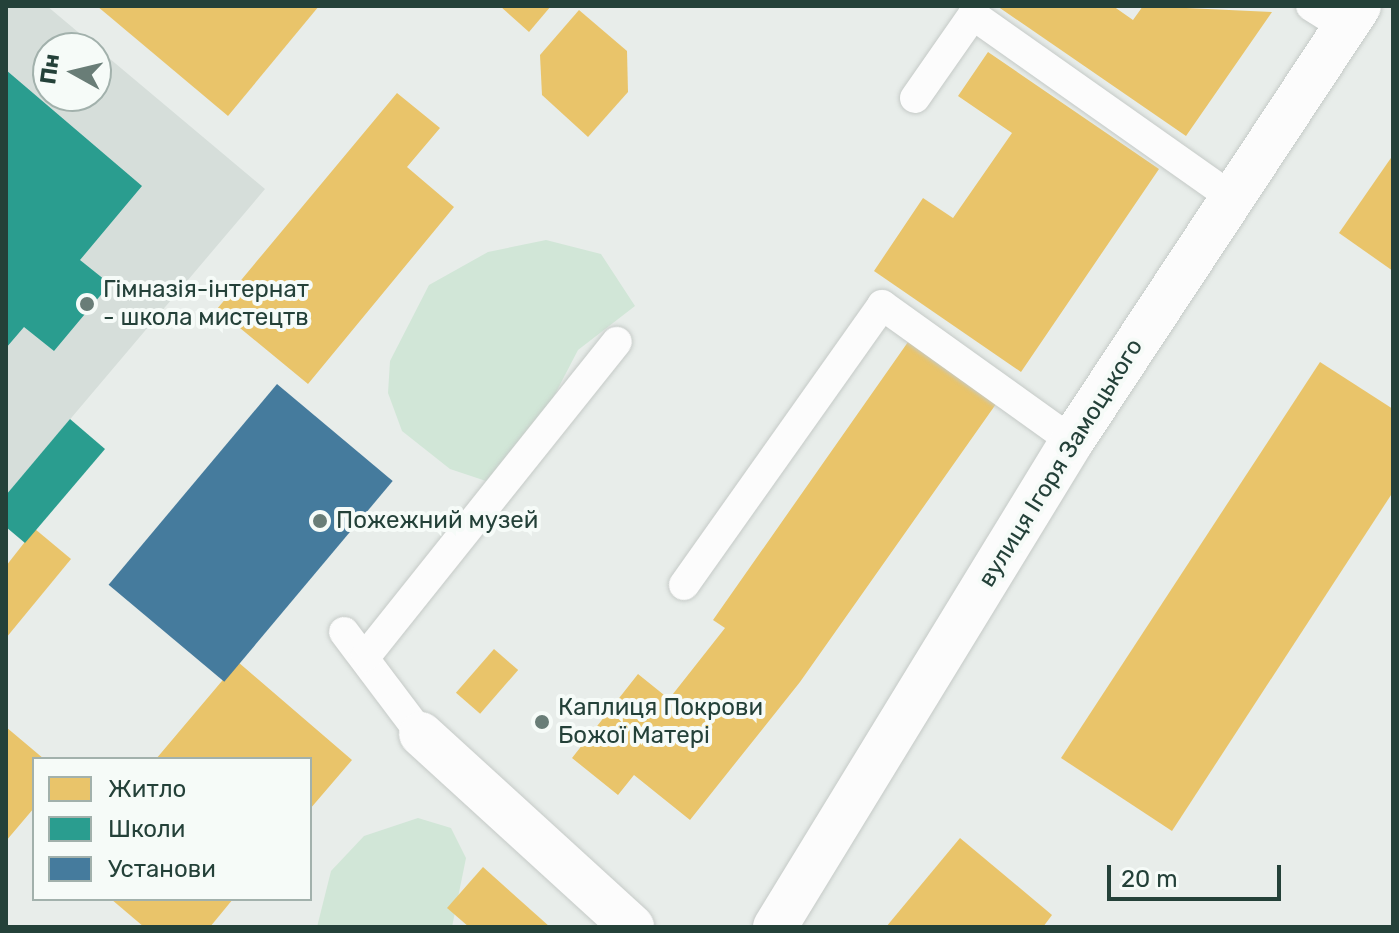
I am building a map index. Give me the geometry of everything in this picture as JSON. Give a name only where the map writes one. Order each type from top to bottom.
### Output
[{"type":"street","name":"вулиця Ігоря Замоцького","points":[[775,927],[1072,441],[1230,196],[1338,13]]},
{"type":"street","points":[[421,734],[632,927]]},
{"type":"lane","points":[[915,98],[973,15],[1230,196]]},
{"type":"lane","points":[[684,585],[882,305],[1072,441]]},
{"type":"lane","points":[[366,656],[617,342]]},
{"type":"lane","points":[[344,632],[366,656],[421,734]]},
{"type":"shaded area","name":"Гімназія-інтернат - школа мистецтв","points":[[6,6],[47,6],[78,32],[32,32],[32,112],[112,112],[112,61],[265,189],[6,495]]},
{"type":"green space","points":[[546,240],[601,254],[635,306],[578,350],[515,471],[486,481],[450,469],[402,431],[388,393],[390,361],[429,285],[488,252]]},
{"type":"green space","points":[[418,818],[451,828],[466,858],[452,927],[317,927],[331,871],[364,836]]},
{"type":"building: Житло","points":[[97,6],[319,6],[228,116]]},
{"type":"building: Житло","points":[[500,6],[551,6],[529,32]]},
{"type":"building: Житло","points":[[997,6],[1113,6],[1133,20],[1143,6],[1272,12],[1186,136]]},
{"type":"building: Житло","points":[[579,10],[627,51],[628,92],[588,137],[542,95],[540,55]]},
{"type":"building: Житло","points":[[988,52],[1159,169],[1021,372],[874,271],[923,198],[953,218],[1012,133],[958,96]]},
{"type":"building: Житло","points":[[397,93],[440,128],[407,167],[454,207],[308,384],[217,309]]},
{"type":"building: Житло","points":[[1393,155],[1393,271],[1339,233]]},
{"type":"building: Житло","points":[[908,342],[996,404],[800,682],[690,820],[634,775],[618,795],[572,758],[638,674],[669,699],[725,628],[713,620]]},
{"type":"building: Житло","points":[[1320,362],[1393,409],[1393,492],[1172,831],[1061,758]]},
{"type":"building: Житло","points":[[35,529],[71,559],[6,638],[6,566]]},
{"type":"building: Житло","points":[[494,649],[518,670],[480,714],[456,693]]},
{"type":"building: Житло","points":[[238,662],[352,760],[312,807],[312,757],[158,757]]},
{"type":"building: Житло","points":[[6,727],[42,757],[32,757],[32,810],[6,841]]},
{"type":"building: Житло","points":[[960,838],[1052,915],[1043,927],[886,927]]},
{"type":"building: Житло","points":[[483,867],[550,927],[469,927],[447,908]]},
{"type":"building: Житло","points":[[113,901],[231,901],[210,927],[144,927]]},
{"type":"building: Школи","points":[[6,70],[32,92],[32,112],[55,112],[142,186],[80,260],[110,284],[54,351],[24,327],[6,348]]},
{"type":"building: Школи","points":[[70,419],[105,449],[25,543],[6,527],[6,495]]},
{"type":"building: Установи","points":[[277,384],[393,481],[224,682],[109,585]]},
{"type":"place","name":"Гімназія-інтернат - школа мистецтв","points":[[87,304]]},
{"type":"place","name":"Пожежний музей","points":[[320,521]]},
{"type":"place","name":"Каплиця Покрови Божої Матері","points":[[542,722]]}]
